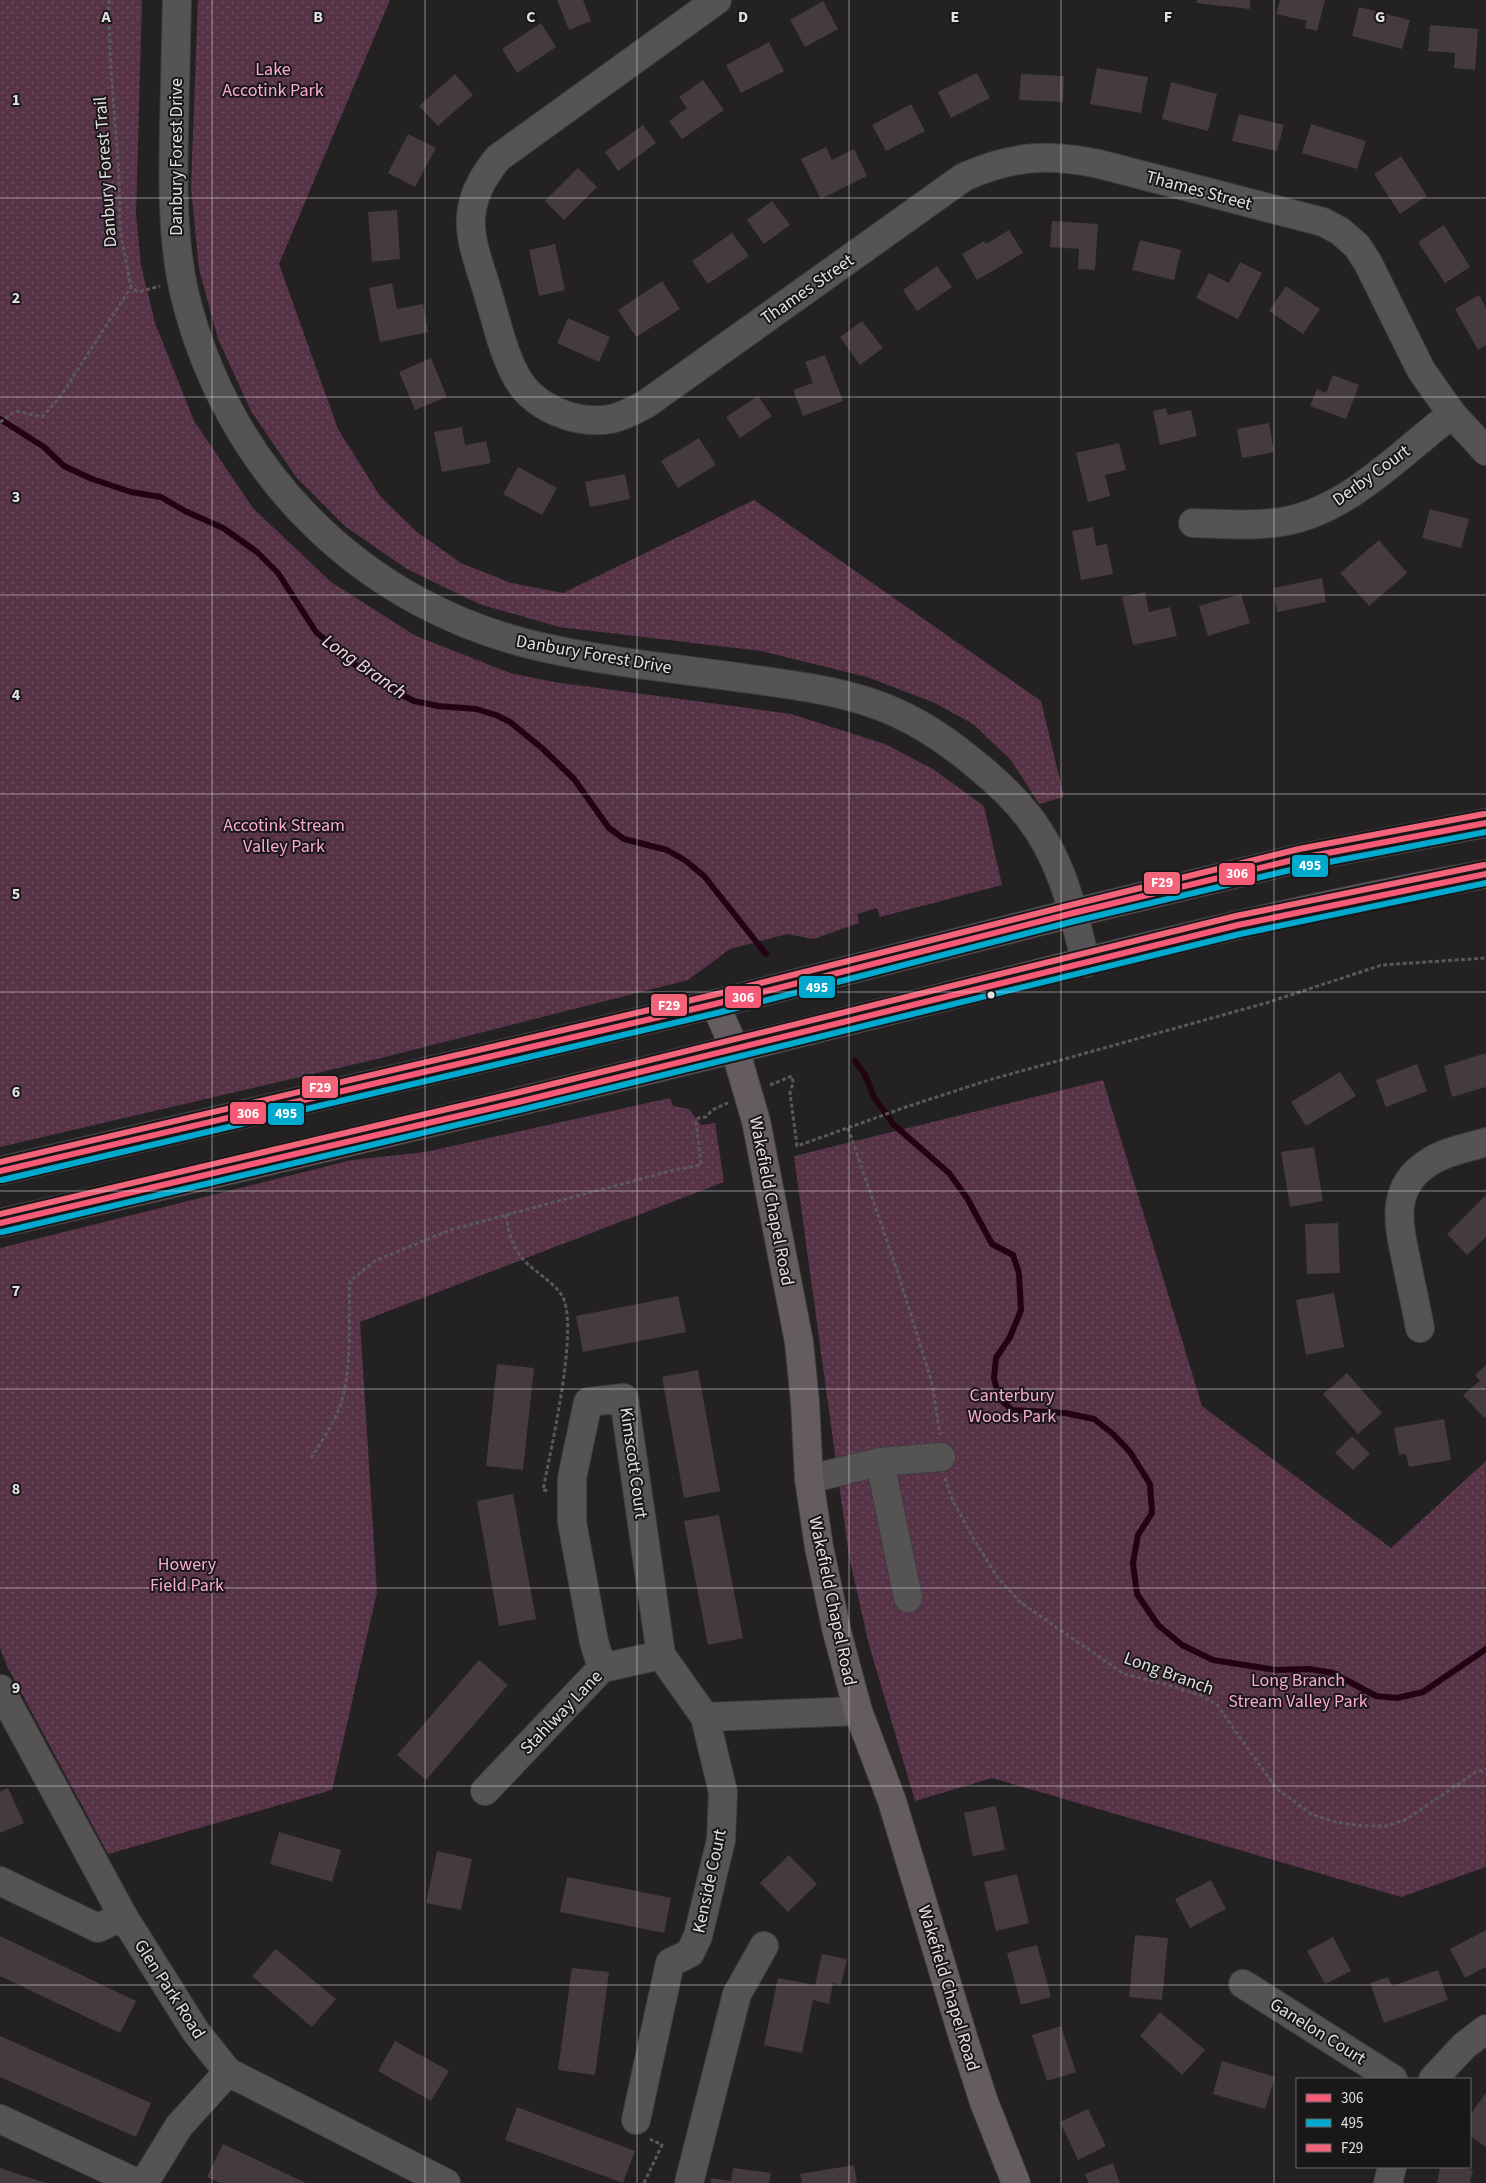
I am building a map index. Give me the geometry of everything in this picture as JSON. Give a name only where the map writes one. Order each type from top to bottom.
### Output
[{"type":"main road","points":[[0,1171],[716,1004],[1073,913],[1301,858],[1486,823]]},
{"type":"main road","points":[[0,1223],[735,1049],[1086,963],[1386,893],[1486,874]]},
{"type":"main road","name":"Wakefield Chapel Road","points":[[716,1004],[735,1049],[756,1121],[799,1342],[805,1402],[809,1479],[819,1547],[836,1632],[858,1711],[892,1801],[984,2102],[1016,2183]]},
{"type":"street","name":"Danbury Forest Drive","points":[[177,0],[173,198],[176,247],[182,280],[198,341],[218,388],[239,429],[263,466],[293,504],[361,566],[401,592],[452,618],[496,635],[544,648],[591,657],[807,687],[858,699],[895,712],[929,729],[958,749],[997,782],[1028,814],[1046,842],[1061,872],[1086,963]]},
{"type":"street","name":"Thames Street","points":[[717,0],[498,158],[485,174],[476,194],[471,216],[472,240],[507,359],[517,379],[531,395],[549,408],[570,417],[590,420],[611,419],[631,412],[646,404],[964,178],[991,166],[1017,159],[1044,156],[1073,158],[1099,164],[1322,222],[1340,231],[1357,246],[1368,263],[1421,370],[1452,414],[1486,451]]},
{"type":"street","name":"Derby Court","points":[[1193,523],[1274,523],[1303,517],[1332,506],[1355,492],[1452,414]]},
{"type":"street","points":[[1420,1328],[1398,1223],[1400,1204],[1406,1186],[1418,1171],[1432,1160],[1486,1142]]},
{"type":"street","name":"Kimscott Court","points":[[602,1668],[594,1642],[572,1522],[572,1478],[588,1402],[624,1398],[661,1655]]},
{"type":"street","points":[[809,1479],[880,1462],[941,1457]]},
{"type":"street","points":[[880,1462],[908,1598]]},
{"type":"street","points":[[661,1655],[705,1717],[858,1711]]},
{"type":"street","name":"Stahlway Lane","points":[[485,1791],[602,1668],[661,1655]]},
{"type":"street","name":"Glen Park Road","points":[[0,1689],[124,1916],[196,2032],[228,2072],[446,2183]]},
{"type":"street","name":"Kenside Court","points":[[636,2120],[670,1962],[690,1952],[698,1936],[721,1840],[723,1792],[705,1717]]},
{"type":"street","points":[[0,1881],[98,1928],[124,1916]]},
{"type":"street","points":[[689,2183],[737,1994],[764,1946]]},
{"type":"street","name":"Ganelon Court","points":[[1243,1984],[1391,2078]]},
{"type":"street","points":[[1434,2078],[1464,2046],[1486,2029]]},
{"type":"street","points":[[144,2183],[179,2126],[228,2072]]},
{"type":"street","points":[[0,2119],[137,2183]]},
{"type":"street","points":[[1388,2183],[1392,2168]]},
{"type":"path","name":"Danbury Forest Trail","points":[[109,0],[110,57],[119,174],[120,230],[131,286]]},
{"type":"path","points":[[0,422],[16,411],[42,417],[60,397],[131,286],[138,292],[182,280]]},
{"type":"path","points":[[797,1146],[906,1107],[1082,1053],[1266,1003],[1382,965],[1486,958]]},
{"type":"path","points":[[311,1458],[326,1435],[343,1398],[349,1359],[348,1317],[350,1281],[375,1261],[450,1230],[674,1170],[701,1165],[696,1122],[698,1118],[706,1116],[712,1110]]},
{"type":"path","name":"Long Branch","points":[[848,1128],[898,1273],[932,1383],[940,1429],[941,1457],[945,1480],[962,1518],[998,1578],[1020,1602],[1124,1674],[1165,1684],[1202,1696],[1217,1705],[1276,1788],[1311,1814],[1335,1822],[1363,1826],[1387,1826],[1407,1819],[1476,1772],[1486,1769]]},
{"type":"path","points":[[506,1215],[509,1234],[522,1258],[562,1295],[567,1310],[568,1333],[565,1369],[543,1490],[572,1495]]},
{"type":"path","points":[[636,2120],[627,2128],[662,2145],[644,2183]]},
{"type":"green space","name":"Accotink Stream Valley Park","points":[[0,0],[142,0],[136,214],[141,265],[155,323],[194,421],[253,508],[331,582],[416,636],[510,673],[554,682],[791,714],[885,744],[933,769],[984,806],[1002,885],[880,917],[877,908],[857,914],[859,923],[814,939],[787,934],[730,949],[688,980],[377,1059],[0,1147]]},
{"type":"green space","name":"Lake Accotink Park","points":[[198,0],[390,0],[279,264],[338,429],[380,496],[417,532],[461,563],[511,583],[563,593],[754,500],[1041,701],[1064,797],[1039,804],[1011,760],[973,724],[935,703],[867,677],[761,651],[559,627],[479,604],[407,569],[346,527],[296,477],[251,411],[218,339],[199,269],[191,187]]},
{"type":"green space","name":"Canterbury Woods Park","points":[[1103,1080],[1202,1406],[1391,1548],[1486,1461],[1486,1867],[1401,1897],[992,1778],[915,1801],[869,1645],[849,1556],[794,1156]]},
{"type":"green space","name":"Howery Field Park","points":[[670,1098],[673,1106],[689,1109],[701,1125],[715,1123],[724,1182],[360,1322],[377,1592],[332,1790],[108,1854],[7,1666],[0,1648],[0,1248],[352,1160],[425,1152]]},
{"type":"building","points":[[557,0],[583,0],[591,21],[569,30]]},
{"type":"building","points":[[1197,0],[1250,0],[1250,9],[1196,3]]},
{"type":"building","points":[[1280,0],[1325,0],[1317,31],[1305,28],[1307,21],[1276,14]]},
{"type":"building","points":[[823,1],[838,29],[805,47],[790,20]]},
{"type":"building","points":[[1359,7],[1410,20],[1402,49],[1352,36]]},
{"type":"building","points":[[541,23],[556,47],[517,73],[502,49]]},
{"type":"building","points":[[1430,25],[1478,29],[1475,70],[1454,68],[1455,53],[1428,51]]},
{"type":"building","points":[[769,42],[784,71],[741,93],[726,65]]},
{"type":"building","points":[[1097,68],[1148,77],[1141,113],[1090,104]]},
{"type":"building","points":[[977,73],[990,98],[951,118],[938,92]]},
{"type":"building","points":[[455,74],[473,95],[438,126],[419,106]]},
{"type":"building","points":[[1021,74],[1064,76],[1063,102],[1019,100]]},
{"type":"building","points":[[703,80],[724,110],[682,139],[669,121],[687,108],[679,97]]},
{"type":"building","points":[[1171,82],[1217,94],[1208,131],[1162,119]]},
{"type":"building","points":[[911,104],[925,131],[886,151],[872,125]]},
{"type":"building","points":[[1239,114],[1284,125],[1277,151],[1232,141]]},
{"type":"building","points":[[1311,124],[1366,141],[1357,169],[1302,153]]},
{"type":"building","points":[[643,125],[656,143],[618,171],[605,152]]},
{"type":"building","points":[[408,134],[436,148],[415,187],[388,173]]},
{"type":"building","points":[[826,147],[832,160],[854,149],[867,176],[821,199],[801,159]]},
{"type":"building","points":[[1401,156],[1427,196],[1400,214],[1374,174]]},
{"type":"building","points":[[578,168],[597,187],[564,220],[545,201]]},
{"type":"building","points":[[772,201],[790,225],[764,244],[747,220]]},
{"type":"building","points":[[397,210],[400,259],[372,262],[368,212]]},
{"type":"building","points":[[1052,221],[1098,224],[1095,270],[1078,269],[1079,249],[1050,247]]},
{"type":"building","points":[[1444,225],[1470,267],[1445,283],[1418,242]]},
{"type":"building","points":[[1009,230],[1023,253],[977,280],[962,254],[984,241],[986,244]]},
{"type":"building","points":[[732,233],[749,256],[708,284],[692,261]]},
{"type":"building","points":[[1140,240],[1181,250],[1174,280],[1132,270]]},
{"type":"building","points":[[555,244],[565,290],[539,296],[529,250]]},
{"type":"building","points":[[1240,262],[1262,273],[1238,319],[1196,298],[1209,273],[1229,283]]},
{"type":"building","points":[[937,266],[952,287],[917,311],[903,290]]},
{"type":"building","points":[[662,281],[680,309],[636,337],[618,310]]},
{"type":"building","points":[[392,283],[397,309],[423,304],[428,332],[380,342],[369,288]]},
{"type":"building","points":[[1286,286],[1320,309],[1303,334],[1269,311]]},
{"type":"building","points":[[1479,295],[1486,307],[1486,345],[1478,350],[1455,309]]},
{"type":"building","points":[[568,318],[610,337],[599,362],[557,343]]},
{"type":"building","points":[[862,321],[883,348],[860,365],[840,337]]},
{"type":"building","points":[[825,355],[843,401],[803,416],[793,390],[813,383],[805,362]]},
{"type":"building","points":[[431,358],[447,397],[415,410],[399,372]]},
{"type":"building","points":[[1333,375],[1359,385],[1346,419],[1310,406],[1317,389],[1326,393]]},
{"type":"building","points":[[758,396],[772,416],[740,438],[726,417]]},
{"type":"building","points":[[1166,408],[1168,415],[1191,410],[1197,436],[1160,445],[1153,411]]},
{"type":"building","points":[[1269,423],[1274,452],[1242,458],[1237,429]]},
{"type":"building","points":[[462,427],[465,445],[486,441],[491,463],[442,472],[434,432]]},
{"type":"building","points":[[699,438],[716,465],[678,488],[661,461]]},
{"type":"building","points":[[1119,443],[1126,470],[1105,475],[1110,496],[1088,502],[1076,453]]},
{"type":"building","points":[[518,467],[557,488],[542,515],[503,494]]},
{"type":"building","points":[[625,474],[630,499],[590,507],[585,482]]},
{"type":"building","points":[[1430,509],[1469,519],[1461,548],[1422,538]]},
{"type":"building","points":[[1093,527],[1096,546],[1107,544],[1113,574],[1081,580],[1072,531]]},
{"type":"building","points":[[1379,540],[1407,573],[1369,606],[1340,573]]},
{"type":"building","points":[[1322,578],[1326,602],[1277,612],[1273,588]]},
{"type":"building","points":[[1145,592],[1149,612],[1170,607],[1177,636],[1133,645],[1122,597]]},
{"type":"building","points":[[1241,594],[1250,623],[1208,636],[1199,606]]},
{"type":"building","points":[[1486,1053],[1486,1087],[1452,1097],[1444,1066]]},
{"type":"building","points":[[1417,1064],[1427,1091],[1386,1107],[1376,1080]]},
{"type":"building","points":[[1340,1072],[1356,1096],[1306,1126],[1291,1102]]},
{"type":"building","points":[[1314,1147],[1323,1201],[1290,1207],[1281,1152]]},
{"type":"building","points":[[1486,1195],[1486,1237],[1467,1255],[1447,1234]]},
{"type":"building","points":[[1338,1223],[1340,1273],[1307,1274],[1305,1224]]},
{"type":"building","points":[[1334,1293],[1344,1347],[1306,1355],[1296,1300]]},
{"type":"building","points":[[678,1296],[686,1332],[583,1352],[576,1316]]},
{"type":"building","points":[[497,1364],[534,1368],[523,1470],[486,1466]]},
{"type":"building","points":[[1486,1365],[1486,1416],[1484,1418],[1463,1395],[1480,1381],[1475,1375]]},
{"type":"building","points":[[698,1370],[720,1491],[684,1498],[662,1377]]},
{"type":"building","points":[[1347,1373],[1382,1413],[1358,1434],[1323,1394]]},
{"type":"building","points":[[1444,1419],[1451,1460],[1409,1467],[1406,1454],[1399,1455],[1394,1428]]},
{"type":"building","points":[[1352,1436],[1370,1454],[1353,1470],[1335,1453]]},
{"type":"building","points":[[513,1494],[536,1619],[499,1626],[477,1501]]},
{"type":"building","points":[[719,1515],[743,1638],[708,1645],[684,1521]]},
{"type":"building","points":[[479,1660],[508,1685],[426,1780],[397,1755]]},
{"type":"building","points":[[8,1788],[24,1823],[0,1833],[0,1792]]},
{"type":"building","points":[[996,1806],[1005,1850],[973,1856],[964,1813]]},
{"type":"building","points":[[279,1832],[341,1850],[332,1882],[270,1864]]},
{"type":"building","points":[[437,1851],[472,1859],[461,1910],[426,1903]]},
{"type":"building","points":[[789,1855],[817,1884],[788,1912],[760,1883]]},
{"type":"building","points":[[1017,1874],[1029,1923],[996,1931],[984,1882]]},
{"type":"building","points":[[567,1877],[671,1898],[664,1933],[560,1912]]},
{"type":"building","points":[[1211,1880],[1226,1909],[1190,1928],[1175,1899]]},
{"type":"building","points":[[1486,1930],[1486,1967],[1465,1978],[1450,1949]]},
{"type":"building","points":[[1135,1935],[1168,1938],[1162,2000],[1129,1997]]},
{"type":"building","points":[[0,1936],[136,2001],[120,2033],[0,1976]]},
{"type":"building","points":[[1333,1937],[1351,1971],[1325,1984],[1307,1951]]},
{"type":"building","points":[[1037,1945],[1051,1997],[1021,2005],[1007,1953]]},
{"type":"building","points":[[276,1949],[336,1999],[312,2027],[252,1976]]},
{"type":"building","points":[[822,1954],[847,1959],[841,1985],[833,1983],[829,2004],[813,2000],[802,2053],[764,2045],[778,1978],[815,1985]]},
{"type":"building","points":[[572,1968],[609,1972],[595,2075],[558,2070]]},
{"type":"building","points":[[1438,1970],[1448,2000],[1384,2023],[1370,1983],[1388,1977],[1392,1986]]},
{"type":"building","points":[[1160,2012],[1205,2050],[1182,2075],[1140,2036]]},
{"type":"building","points":[[1061,2026],[1076,2072],[1047,2081],[1032,2035]]},
{"type":"building","points":[[0,2036],[151,2103],[136,2137],[0,2077]]},
{"type":"building","points":[[395,2041],[449,2071],[431,2101],[378,2071]]},
{"type":"building","points":[[1222,2061],[1275,2077],[1265,2109],[1213,2094]]},
{"type":"building","points":[[1485,2094],[1486,2147],[1471,2137],[1471,2114]]},
{"type":"building","points":[[517,2107],[635,2151],[623,2183],[505,2140]]},
{"type":"building","points":[[1088,2109],[1106,2146],[1078,2160],[1060,2122]]},
{"type":"building","points":[[223,2144],[306,2183],[220,2183],[207,2177]]},
{"type":"building","points":[[1113,2163],[1120,2183],[1089,2183],[1085,2174]]},
{"type":"building","points":[[854,2165],[857,2183],[802,2183],[800,2174]]},
{"type":"building","points":[[0,2168],[46,2183],[0,2183]]},
{"type":"building","points":[[733,2168],[771,2173],[769,2183],[711,2183],[711,2178],[731,2181]]},
{"type":"building","points":[[1440,2168],[1473,2170],[1470,2183],[1437,2183]]},
{"type":"waterway","name":"Long Branch","points":[[0,419],[44,447],[64,466],[92,479],[131,492],[161,497],[185,511],[223,528],[257,552],[278,573],[316,632],[354,664],[392,690],[414,701],[438,706],[476,709],[496,715],[510,722],[543,749],[574,779],[609,828],[624,839],[667,850],[686,861],[704,876],[766,954]]},
{"type":"waterway","name":"Long Branch","points":[[855,1061],[864,1073],[874,1097],[894,1125],[949,1173],[967,1198],[992,1244],[1013,1255],[1019,1273],[1021,1310],[1010,1337],[996,1358],[994,1378],[999,1398],[1012,1410],[1065,1413],[1094,1419],[1113,1434],[1130,1452],[1150,1484],[1152,1513],[1138,1535],[1133,1563],[1137,1594],[1158,1625],[1182,1645],[1213,1660],[1276,1670],[1309,1669],[1333,1673],[1376,1696],[1397,1698],[1423,1692],[1486,1649]]},
{"type":"transit line","name":"F29","points":[[0,1162],[713,995],[1299,849],[1484,814]]},
{"type":"transit line","name":"306","points":[[0,1171],[715,1004],[1073,913],[1301,858],[1486,823]]},
{"type":"transit line","name":"495","points":[[2,1180],[717,1013],[1075,921],[1303,867],[1486,832]]},
{"type":"transit line","name":"F29","points":[[0,1214],[516,1093],[1236,916],[1484,865]]},
{"type":"transit line","name":"306","points":[[0,1223],[518,1102],[1238,925],[1486,874]]},
{"type":"transit line","name":"495","points":[[2,1232],[520,1110],[1240,934],[1486,883]]},
{"type":"park label","name":"Long Branch Stream Valley Park","points":[[1298,1690]]}]
